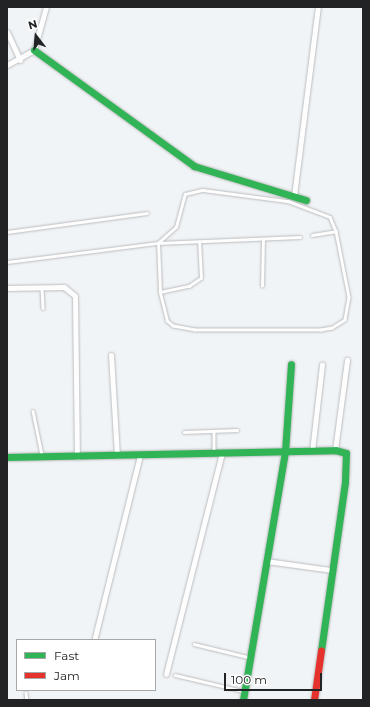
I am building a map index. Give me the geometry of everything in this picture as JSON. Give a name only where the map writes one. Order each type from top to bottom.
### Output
[{"type":"street","points":[[7,65],[20,60],[34,50],[46,7]]},
{"type":"street","points":[[294,196],[318,7]]},
{"type":"street","points":[[7,32],[20,60]]},
{"type":"street","points":[[34,50],[194,166],[306,200]]},
{"type":"street","points":[[7,288],[64,287],[75,296],[77,457]]},
{"type":"street","points":[[111,355],[117,456]]},
{"type":"street","points":[[335,450],[347,360]]},
{"type":"street","points":[[243,700],[248,657],[267,560],[285,452],[291,364]]},
{"type":"street","points":[[312,451],[322,365]]},
{"type":"street","points":[[7,458],[342,451],[346,456],[314,700]]},
{"type":"street","points":[[166,674],[218,453]]},
{"type":"street","points":[[95,637],[140,455]]},
{"type":"street","points":[[267,560],[331,570]]},
{"type":"lane","points":[[203,190],[288,201],[330,217],[336,231],[349,297],[345,320],[332,328],[242,331],[180,328],[173,326],[167,321],[160,292],[158,243],[176,227],[185,194],[203,190]]},
{"type":"lane","points":[[7,232],[147,213]]},
{"type":"lane","points":[[312,235],[336,231]]},
{"type":"lane","points":[[7,262],[158,243],[263,240],[300,237]]},
{"type":"lane","points":[[262,286],[263,240]]},
{"type":"lane","points":[[160,292],[189,286],[201,278],[199,242]]},
{"type":"lane","points":[[42,287],[43,308]]},
{"type":"lane","points":[[33,411],[42,457]]},
{"type":"lane","points":[[184,432],[237,430]]},
{"type":"lane","points":[[214,431],[218,453]]},
{"type":"lane","points":[[194,644],[248,657]]},
{"type":"lane","points":[[175,675],[244,692]]},
{"type":"lane","points":[[26,693],[27,700]]},
{"type":"traffic: fast","points":[[34,50],[194,166],[306,200]]},
{"type":"traffic: fast","points":[[243,700],[285,452],[291,364]]},
{"type":"traffic: fast","points":[[7,457],[335,450],[346,453],[345,482],[321,650]]},
{"type":"traffic: jam","points":[[314,700],[321,650]]}]
